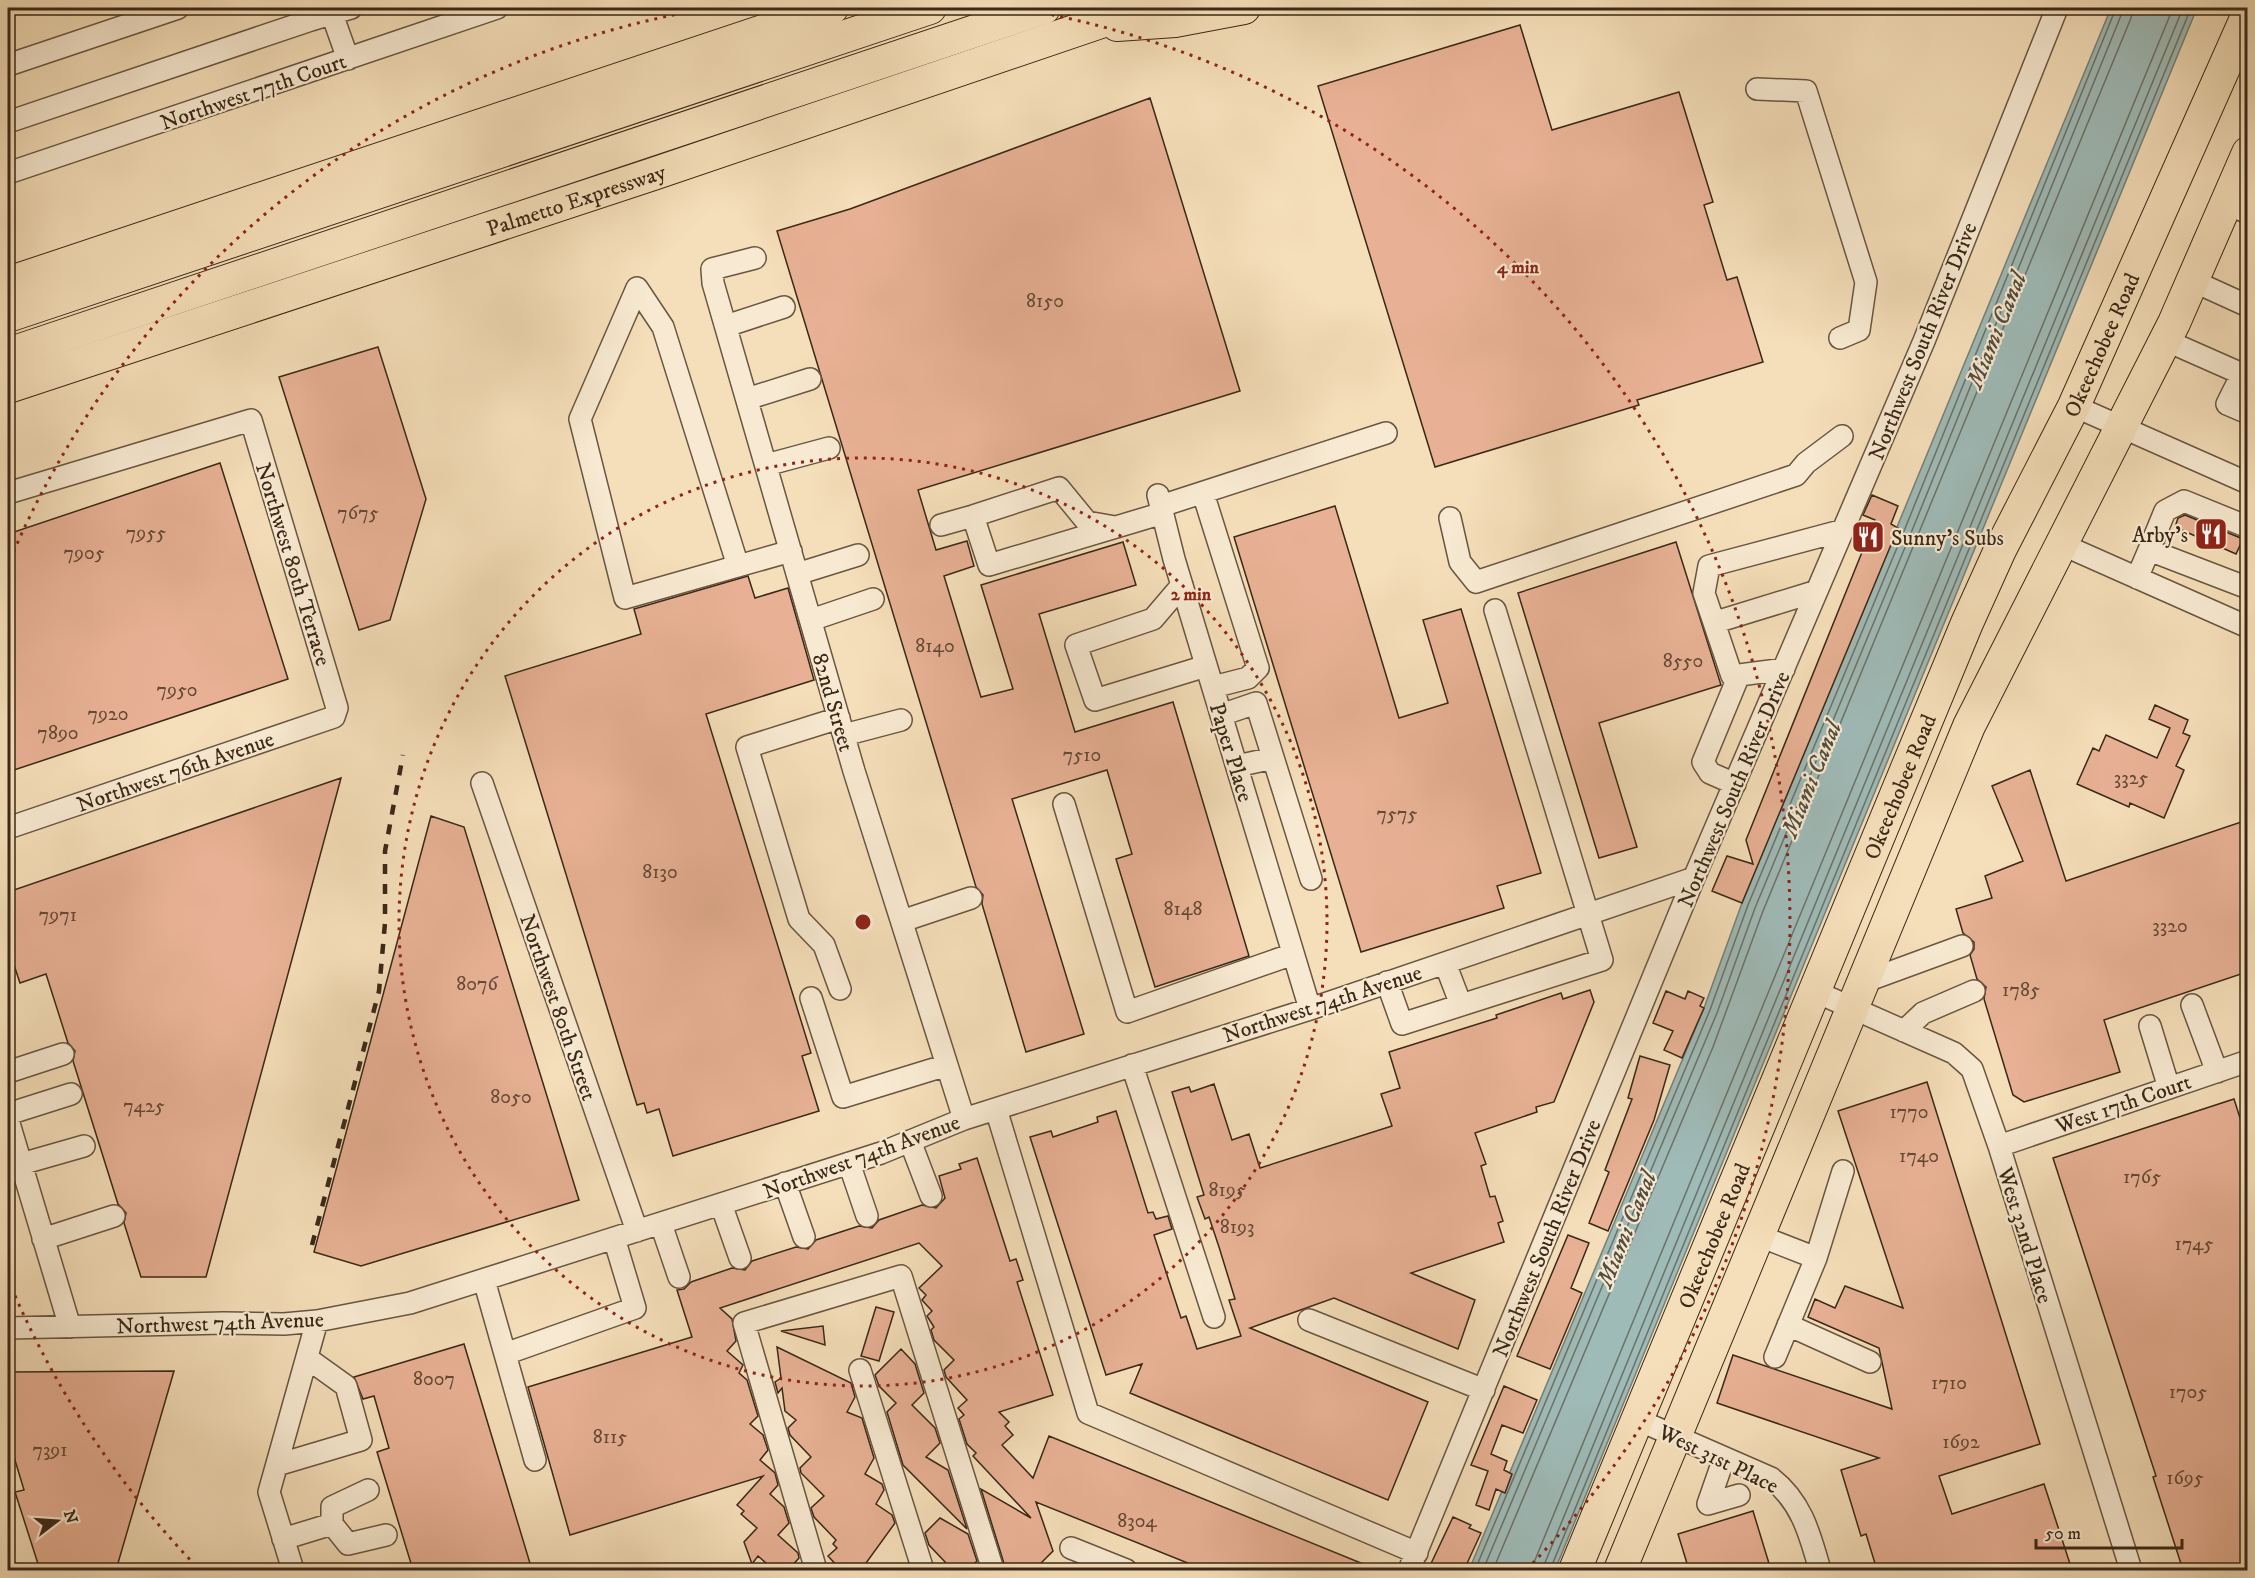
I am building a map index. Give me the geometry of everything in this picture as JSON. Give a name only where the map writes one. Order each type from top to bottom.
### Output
[{"type":"highway","points":[[8,283],[832,8]]},
{"type":"highway","points":[[8,316],[930,8]]},
{"type":"highway","points":[[8,354],[1044,8]]},
{"type":"highway","name":"Palmetto Expressway","points":[[8,387],[550,209],[1142,8]]},
{"type":"highway","points":[[1080,28],[1175,21],[1244,8]]},
{"type":"highway","points":[[2246,8],[2247,14]]},
{"type":"highway","name":"Okeechobee Road","points":[[1575,1570],[1967,622],[2000,550],[2074,406],[2247,14]]},
{"type":"highway","name":"Okeechobee Road","points":[[1620,1570],[1969,726],[2193,281],[2237,208],[2247,153]]},
{"type":"street","points":[[8,65],[178,8]]},
{"type":"street","name":"Northwest 77th Court","points":[[8,173],[498,8]]},
{"type":"street","name":"Northwest South River Drive","points":[[1413,1562],[1694,878],[1924,341],[2057,8]]},
{"type":"street","points":[[8,122],[309,14],[341,11],[348,59]]},
{"type":"street","points":[[1757,88],[1806,91],[1866,282],[1860,330],[1840,338]]},
{"type":"street","name":"82nd Street","points":[[755,258],[712,269],[713,283],[842,726],[964,1119]]},
{"type":"street","points":[[2193,281],[2247,305]]},
{"type":"street","points":[[738,566],[663,327],[637,288],[580,419],[625,598],[791,551]]},
{"type":"street","points":[[726,326],[784,307]]},
{"type":"street","points":[[2165,340],[2245,369],[2227,404],[2247,413]]},
{"type":"street","points":[[747,399],[810,380]]},
{"type":"street","points":[[2074,406],[2247,483]]},
{"type":"street","name":"Northwest 80th Terrace","points":[[8,493],[251,420],[338,708]]},
{"type":"street","points":[[974,516],[989,565],[1115,527],[1161,505],[1386,433]]},
{"type":"street","points":[[1450,518],[1460,562],[1476,582],[1796,475],[1806,463],[1842,436]]},
{"type":"street","points":[[766,465],[829,448]]},
{"type":"street","points":[[941,525],[1059,488],[1087,522],[1115,527]]},
{"type":"street","points":[[1203,493],[1258,668],[1248,678],[1213,687]]},
{"type":"street","points":[[2137,578],[2165,511],[2184,501],[2247,527]]},
{"type":"street","name":"Paper Place","points":[[1161,505],[1182,585],[1310,1009]]},
{"type":"street","points":[[1784,669],[1732,676],[1716,622],[1704,593],[1709,566],[1844,530]]},
{"type":"street","points":[[2061,544],[2247,627]]},
{"type":"street","points":[[2149,550],[2247,588]]},
{"type":"street","points":[[797,574],[858,555]]},
{"type":"street","points":[[1182,585],[1152,619],[1076,645],[1095,700],[1206,666]]},
{"type":"street","points":[[1716,622],[1817,591]]},
{"type":"street","points":[[811,620],[873,599]]},
{"type":"street","points":[[1387,982],[1402,1024],[1602,960],[1495,610]]},
{"type":"street","points":[[1734,784],[1710,773],[1703,762],[1739,675]]},
{"type":"street","points":[[1221,715],[1256,703],[1311,879]]},
{"type":"street","name":"Northwest 76th Avenue","points":[[8,828],[334,717],[338,708]]},
{"type":"street","points":[[840,989],[824,945],[799,919],[747,747],[842,726],[901,720]]},
{"type":"street","points":[[1237,766],[1273,758]]},
{"type":"street","name":"Northwest 80th Street","points":[[482,783],[636,1231]]},
{"type":"street","points":[[1064,804],[1127,1012],[1293,954]]},
{"type":"street","name":"Northwest 74th Avenue","points":[[8,1328],[224,1323],[284,1324],[317,1321],[410,1303],[849,1163],[964,1119],[1310,1009],[1694,878]]},
{"type":"street","points":[[902,921],[971,898]]},
{"type":"street","points":[[1856,995],[1962,946]]},
{"type":"street","points":[[1445,963],[1461,1005]]},
{"type":"street","name":"West 32nd Place","points":[[1814,991],[1856,995],[1904,1031],[1954,1053],[1972,1069],[1999,1146],[2131,1570]]},
{"type":"street","points":[[1904,1031],[1923,1013],[1974,992]]},
{"type":"street","points":[[811,998],[843,1097],[947,1065]]},
{"type":"street","points":[[2192,1005],[2217,1072]]},
{"type":"street","points":[[2150,1026],[2169,1088]]},
{"type":"street","points":[[8,1072],[63,1054]]},
{"type":"street","name":"West 17th Court","points":[[1999,1146],[2247,1061]]},
{"type":"street","points":[[1132,1065],[1214,1317]]},
{"type":"street","points":[[8,1114],[70,1094]]},
{"type":"street","points":[[996,1109],[1088,1413],[1413,1562]]},
{"type":"street","points":[[8,1120],[70,1327]]},
{"type":"street","points":[[910,1141],[931,1196]]},
{"type":"street","points":[[21,1164],[84,1146]]},
{"type":"street","points":[[849,1163],[867,1216]]},
{"type":"street","points":[[1775,1357],[1816,1258],[1843,1171]]},
{"type":"street","points":[[785,1183],[804,1237]]},
{"type":"street","points":[[721,1204],[740,1257]]},
{"type":"street","points":[[43,1239],[114,1216]]},
{"type":"street","points":[[661,1224],[679,1278]]},
{"type":"street","points":[[1757,1235],[1816,1258]]},
{"type":"street","points":[[506,1354],[635,1308],[614,1238]]},
{"type":"street","points":[[816,1570],[744,1323],[901,1276],[993,1570]]},
{"type":"street","points":[[484,1280],[535,1460]]},
{"type":"street","points":[[1309,1320],[1484,1390]]},
{"type":"street","points":[[293,1570],[269,1492],[317,1321]]},
{"type":"street","points":[[1788,1325],[1870,1362]]},
{"type":"street","points":[[276,1465],[361,1440],[346,1386],[307,1358]]},
{"type":"street","points":[[860,1370],[923,1570]]},
{"type":"street","name":"West 31st Place","points":[[1636,1419],[1675,1434],[1771,1478],[1785,1489],[1801,1512],[1820,1570]]},
{"type":"street","points":[[1724,1458],[1708,1504],[1739,1495]]},
{"type":"street","points":[[368,1490],[332,1507],[332,1524],[348,1544],[386,1535]]},
{"type":"street","points":[[284,1539],[332,1524]]},
{"type":"street","points":[[1071,1548],[1126,1570]]},
{"type":"water","name":"Miami Canal","points":[[2111,8],[2197,8],[1555,1570],[1469,1570],[1704,1008],[1742,903]]},
{"type":"building","points":[[1520,25],[1552,130],[1679,92],[1713,202],[1704,205],[1727,280],[1737,277],[1763,362],[1637,400],[1639,405],[1435,467],[1318,86]]},
{"type":"building","points":[[1150,98],[1240,391],[918,490],[936,550],[967,541],[974,566],[944,576],[981,697],[1013,689],[981,585],[1123,542],[1136,585],[1039,614],[1075,732],[1173,702],[1249,956],[1155,987],[1116,859],[1132,854],[1107,770],[1012,799],[1084,1034],[1026,1052],[982,904],[983,895],[976,887],[777,231],[850,209]]},
{"type":"building","points":[[378,347],[426,499],[390,620],[359,630],[279,377]]},
{"type":"building","points":[[220,463],[288,679],[8,772],[8,534]]},
{"type":"building","points":[[1872,495],[1898,506],[1891,524],[1898,528],[1742,903],[1712,891],[1727,856],[1753,864],[1746,840],[1875,520],[1863,515]]},
{"type":"building","points":[[1335,506],[1399,718],[1448,703],[1423,620],[1461,609],[1541,873],[1497,886],[1504,908],[1361,952],[1234,537]]},
{"type":"building","points":[[2185,515],[2243,539],[2236,554],[2175,527],[2178,518]]},
{"type":"building","points":[[1676,542],[1721,685],[1599,723],[1637,847],[1599,858],[1518,593]]},
{"type":"building","points":[[748,576],[755,598],[788,588],[814,680],[706,714],[811,1053],[802,1056],[819,1111],[673,1156],[659,1109],[647,1113],[644,1103],[637,1105],[505,676],[641,634],[634,609]]},
{"type":"building","points":[[2155,705],[2188,720],[2183,733],[2190,736],[2176,766],[2184,770],[2164,818],[2130,803],[2129,807],[2077,784],[2093,748],[2099,751],[2106,735],[2157,758],[2170,728],[2149,719]]},
{"type":"building","points":[[2030,770],[2066,881],[2247,820],[2247,972],[2104,1020],[2120,1072],[2024,1102],[2013,1095],[1984,999],[1986,987],[1977,979],[1970,955],[1974,949],[1974,942],[1963,933],[1956,909],[1992,898],[1985,876],[2023,861],[1992,786]]},
{"type":"building","points":[[341,778],[206,1277],[141,1277],[124,1223],[126,1213],[118,1204],[73,1061],[75,1051],[68,1043],[46,974],[20,983],[8,947],[8,892]]},
{"type":"building","points":[[431,816],[464,827],[579,1200],[361,1266],[314,1252]]},
{"type":"building","points":[[1590,990],[1594,1002],[1554,1102],[1536,1107],[1537,1112],[1475,1133],[1486,1164],[1481,1166],[1490,1197],[1495,1196],[1503,1221],[1498,1223],[1504,1242],[1411,1273],[1475,1300],[1458,1349],[1334,1298],[1250,1328],[1428,1402],[1388,1500],[1130,1393],[1142,1364],[1106,1375],[1030,1137],[1051,1131],[1053,1137],[1098,1122],[1097,1117],[1116,1111],[1148,1213],[1153,1212],[1156,1219],[1168,1216],[1172,1229],[1154,1235],[1181,1318],[1186,1316],[1197,1349],[1241,1336],[1229,1300],[1235,1299],[1219,1247],[1209,1217],[1205,1219],[1197,1197],[1204,1195],[1172,1092],[1189,1087],[1191,1092],[1214,1084],[1232,1140],[1249,1134],[1260,1168],[1392,1126],[1381,1094],[1400,1088],[1389,1052],[1497,1018],[1496,1015],[1561,993],[1563,999]]},
{"type":"building","points":[[1666,991],[1685,999],[1688,991],[1704,998],[1700,1006],[1704,1008],[1682,1058],[1664,1050],[1673,1031],[1653,1023]]},
{"type":"building","points":[[1640,1056],[1670,1065],[1654,1120],[1608,1231],[1589,1223],[1609,1172],[1605,1170],[1632,1099],[1628,1098]]},
{"type":"building","points":[[1927,1082],[2040,1444],[1939,1476],[1952,1514],[2044,1484],[2072,1570],[1877,1570],[1866,1534],[1861,1536],[1841,1470],[1879,1458],[1717,1403],[1733,1355],[1892,1409],[1879,1348],[1808,1317],[1815,1299],[1835,1308],[1845,1286],[1903,1308],[1838,1111]]},
{"type":"building","points":[[2234,1099],[2247,1140],[2247,1570],[2183,1570],[2153,1477],[2156,1476],[2053,1158]]},
{"type":"building","points":[[977,1158],[1010,1261],[1016,1259],[1023,1280],[1017,1282],[1053,1395],[999,1412],[1009,1422],[1005,1426],[1013,1435],[1002,1445],[1033,1478],[1049,1436],[1378,1570],[1205,1570],[1036,1502],[1053,1551],[1034,1570],[1006,1570],[981,1489],[1031,1518],[973,1456],[976,1453],[967,1444],[959,1419],[964,1415],[958,1408],[967,1400],[946,1377],[944,1370],[954,1360],[934,1340],[931,1330],[934,1327],[927,1316],[932,1311],[922,1300],[926,1295],[919,1288],[942,1266],[919,1243],[720,1308],[732,1319],[736,1341],[727,1351],[743,1365],[739,1373],[747,1380],[758,1416],[750,1424],[763,1435],[768,1450],[760,1460],[775,1473],[778,1485],[770,1494],[784,1507],[789,1523],[778,1535],[798,1553],[799,1558],[788,1570],[774,1570],[758,1556],[752,1564],[744,1542],[757,1528],[741,1514],[744,1511],[737,1505],[763,1476],[570,1535],[528,1387],[692,1337],[677,1290],[684,1289],[691,1282],[732,1268],[745,1270],[752,1261],[796,1247],[808,1249],[816,1240],[859,1226],[872,1228],[879,1220],[922,1205],[936,1208],[945,1198],[939,1176],[961,1169],[959,1164]]},
{"type":"building","points":[[1568,1235],[1589,1243],[1571,1288],[1582,1293],[1550,1369],[1517,1356]]},
{"type":"building","points":[[876,1307],[894,1312],[879,1361],[861,1356]]},
{"type":"building","points":[[823,1326],[825,1345],[781,1331]]},
{"type":"building","points":[[464,1344],[532,1570],[413,1570],[377,1452],[389,1448],[374,1396],[363,1399],[354,1377]]},
{"type":"building","points":[[777,1347],[851,1383],[855,1397],[847,1412],[862,1418],[874,1458],[865,1474],[882,1484],[884,1490],[876,1504],[892,1515],[895,1523],[861,1570],[841,1570],[828,1556],[837,1548],[833,1544],[836,1540],[814,1517],[811,1508],[824,1496],[801,1473],[800,1468],[811,1457],[790,1435],[788,1428],[796,1420],[785,1411],[782,1388],[778,1393],[775,1382],[781,1378]]},
{"type":"building","points":[[901,1349],[915,1364],[924,1393],[912,1405],[935,1428],[940,1443],[926,1457],[948,1470],[967,1529],[903,1465],[887,1412],[896,1403],[879,1386],[875,1375]]},
{"type":"building","points":[[174,1371],[116,1570],[40,1570],[15,1492],[24,1490],[8,1437],[8,1372]]},
{"type":"building","points":[[1504,1386],[1537,1400],[1523,1433],[1502,1425],[1491,1454],[1507,1461],[1504,1470],[1512,1474],[1505,1493],[1496,1489],[1489,1510],[1476,1505],[1488,1471],[1471,1465]]},
{"type":"building","points":[[1753,1511],[1771,1570],[1689,1570],[1678,1534]]},
{"type":"building","points":[[1453,1517],[1471,1525],[1469,1528],[1481,1533],[1464,1570],[1428,1570]]},
{"type":"building","points":[[940,1518],[968,1534],[977,1561],[967,1570],[938,1570],[946,1563],[929,1545],[925,1533]]},
{"type":"railway","points":[[312,1245],[379,991],[385,923],[385,851],[403,755]]},
{"type":"place","name":"Arby's","points":[[2211,534]]},
{"type":"place","name":"Sunny's Subs","points":[[1868,537]]}]
